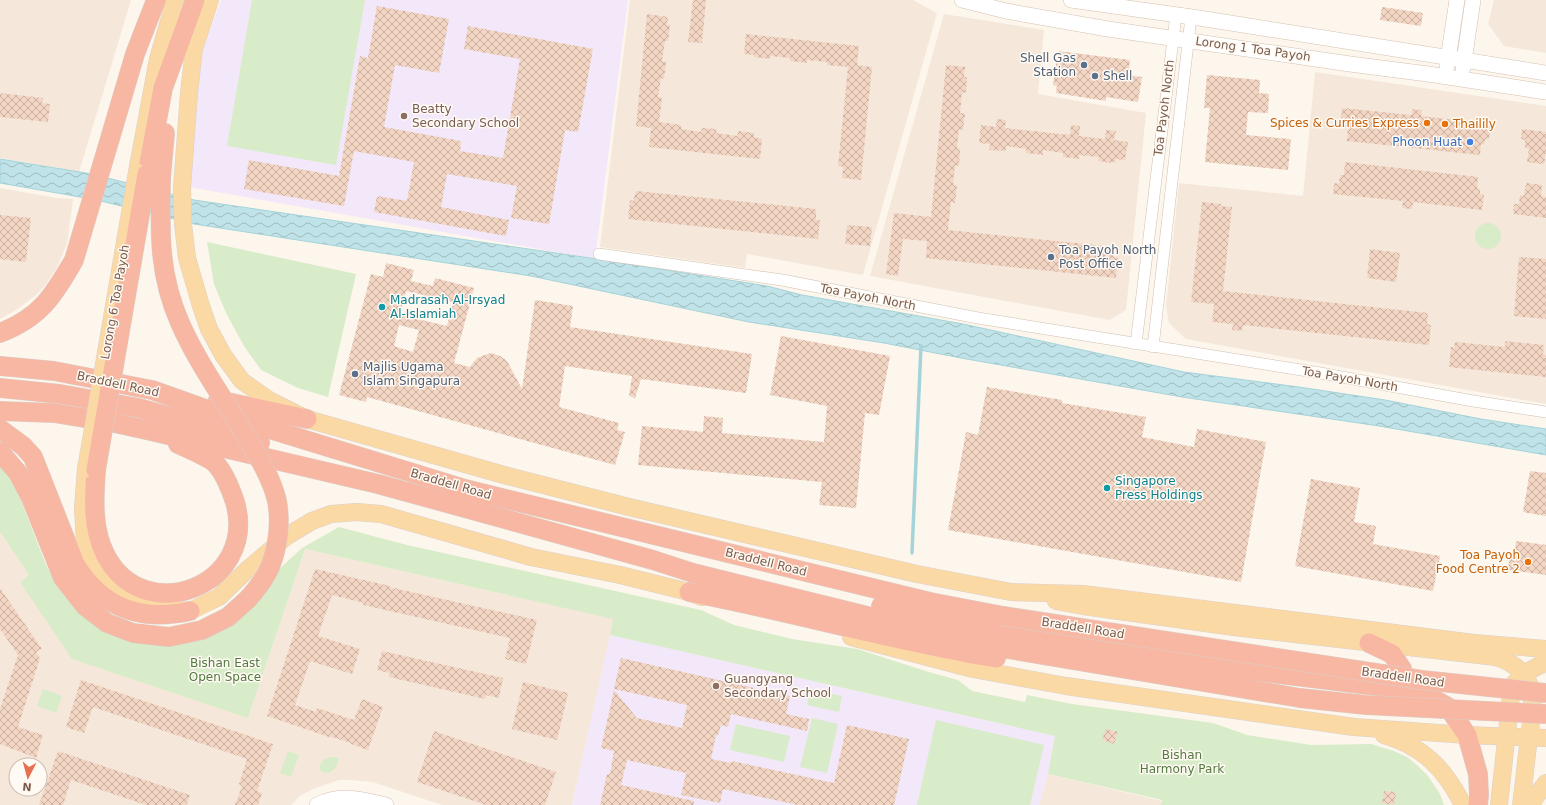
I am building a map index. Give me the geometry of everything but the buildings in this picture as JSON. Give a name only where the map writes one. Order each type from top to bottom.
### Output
[{"type":"highway","points":[[0,333],[19,325],[42,307],[57,289],[74,260],[90,212],[102,164],[135,54],[156,0]]},
{"type":"highway","points":[[152,431],[215,464],[232,492],[237,508],[239,523],[237,537],[231,554],[223,567],[208,581],[187,591],[167,593],[150,591],[136,586],[122,577],[111,565],[104,553],[98,534],[94,511],[91,470],[163,88],[195,0]]},
{"type":"highway","points":[[0,452],[18,473],[31,498],[63,578],[85,606],[107,623],[133,633],[169,637],[202,630],[228,617],[248,599],[259,586],[270,568],[279,523],[277,502],[262,462],[195,354],[180,323],[167,288],[163,268],[160,237],[148,174]]},
{"type":"highway","name":"Braddell Road","points":[[0,366],[54,371],[152,390],[219,413],[465,489],[923,600],[1004,616],[1422,680],[1546,693]]},
{"type":"highway","name":"Braddell Road","points":[[0,388],[60,394],[139,408],[274,447],[378,484]]},
{"type":"highway","points":[[152,390],[183,392],[307,420]]},
{"type":"highway","name":"Braddell Road","points":[[0,411],[54,413],[116,423],[378,484],[666,564],[693,573],[1001,653]]},
{"type":"highway","points":[[0,429],[23,446],[32,457],[75,564],[84,578],[99,593],[113,603],[130,611],[152,615],[172,615],[190,611]]},
{"type":"highway","points":[[666,564],[692,562],[929,617],[1005,632],[1230,668],[1393,688],[1428,696],[1448,707],[1467,735],[1478,774],[1478,805]]},
{"type":"highway","points":[[689,592],[754,605],[954,651],[1001,653],[1154,682],[1366,705],[1546,714]]},
{"type":"highway","points":[[1369,643],[1392,654],[1402,669],[1399,681],[1393,688]]},
{"type":"main road","points":[[148,174],[158,59],[175,0]]},
{"type":"main road","name":"Braddell Road","points":[[210,0],[194,49],[188,100],[182,188],[183,224],[187,258],[195,288],[209,329],[223,355],[242,381],[269,400],[307,420],[504,475],[629,507],[917,574],[1011,592],[1083,594],[1467,642],[1546,648]]},
{"type":"main road","name":"Lorong 1 Toa Payoh","points":[[962,0],[1006,11],[1173,38],[1546,92]]},
{"type":"main road","name":"Lorong 1 Toa Payoh","points":[[1071,0],[1192,17],[1546,73]]},
{"type":"main road","points":[[1446,77],[1457,0]]},
{"type":"main road","points":[[1461,79],[1473,0]]},
{"type":"main road","points":[[91,470],[83,508],[85,543],[88,557],[117,592],[130,599],[165,609],[190,611],[219,597],[248,569],[287,536],[312,520],[330,514],[357,512],[381,514],[531,557],[609,572],[689,592],[702,598],[727,605],[973,669],[1066,686],[1354,727],[1467,735],[1546,738]]},
{"type":"main road","points":[[1011,592],[1083,606],[1234,627],[1496,657],[1505,660],[1514,665],[1530,686],[1532,704],[1520,805]]},
{"type":"main road","points":[[1498,805],[1512,686],[1522,674],[1546,662]]},
{"type":"main road","points":[[1354,727],[1400,740],[1421,751],[1441,769],[1456,791],[1463,805]]},
{"type":"main road","points":[[1532,805],[1534,799],[1546,783]]},
{"type":"main road","points":[[316,805],[326,800],[341,798],[358,798],[386,805]]},
{"type":"street","name":"Toa Payoh North","points":[[1136,344],[1176,15]]},
{"type":"street","name":"Toa Payoh North","points":[[1153,347],[1192,17]]},
{"type":"street","name":"Toa Payoh North","points":[[599,254],[782,280],[978,318],[1320,373],[1473,401],[1546,412]]},
{"type":"shaded area","points":[[0,0],[131,0],[79,172],[0,158]]},
{"type":"shaded area","name":"Beatty Secondary School","points":[[221,0],[628,0],[595,259],[183,186],[204,46]]},
{"type":"shaded area","points":[[630,0],[913,0],[937,13],[863,275],[747,254],[745,268],[600,247]]},
{"type":"shaded area","points":[[1494,0],[1546,0],[1546,53],[1504,46],[1488,24]]},
{"type":"shaded area","points":[[944,14],[1044,30],[1038,94],[1146,113],[1126,310],[1110,320],[870,276]]},
{"type":"shaded area","points":[[1315,72],[1546,106],[1546,404],[1186,339],[1169,323],[1166,306],[1179,183],[1303,196]]},
{"type":"shaded area","points":[[0,188],[57,198],[73,199],[67,244],[57,267],[47,283],[36,295],[16,310],[0,319]]},
{"type":"shaded area","points":[[0,532],[29,575],[20,582],[248,718],[305,549],[614,619],[572,805],[442,805],[373,782],[339,780],[313,789],[300,796],[291,805],[0,805]]},
{"type":"shaded area","name":"Guangyang Secondary School","points":[[610,635],[1056,736],[1048,774],[1039,805],[572,805]]},
{"type":"shaded area","points":[[1048,774],[1162,801],[1161,805],[1039,805]]},
{"type":"green space","points":[[252,0],[365,0],[336,165],[227,146]]},
{"type":"green space","points":[[1488,223],[1497,227],[1501,236],[1497,245],[1488,249],[1479,245],[1475,236],[1479,227]]},
{"type":"green space","points":[[207,242],[356,274],[328,397],[298,388],[261,370],[244,346],[226,313],[214,284]]},
{"type":"green space","name":"Bishan East Open Space","points":[[0,465],[12,482],[20,498],[46,565],[55,582],[68,600],[86,619],[106,632],[127,640],[151,645],[173,645],[194,641],[217,633],[278,570],[302,548],[339,527],[407,545],[701,610],[734,625],[792,639],[857,649],[958,680],[972,691],[1025,702],[1027,695],[1072,704],[1213,723],[1247,735],[1311,745],[1371,744],[1394,751],[1407,757],[1417,765],[1428,776],[1440,794],[1444,805],[1161,805],[1162,800],[1048,774],[1055,736],[610,635],[613,619],[305,549],[248,718],[72,659],[20,582],[29,575],[0,532]]},
{"type":"green space","points":[[43,689],[62,696],[56,713],[37,706]]},
{"type":"green space","points":[[810,689],[842,696],[839,712],[807,705]]},
{"type":"green space","points":[[812,718],[838,724],[827,773],[800,767]]},
{"type":"green space","points":[[936,720],[1044,745],[1030,805],[917,805]]},
{"type":"green space","points":[[736,724],[790,736],[784,762],[730,750]]},
{"type":"green space","points":[[288,751],[299,755],[291,777],[280,773]]},
{"type":"green space","points":[[329,757],[339,759],[335,769],[326,773],[320,770],[320,767],[323,760]]},
{"type":"water","points":[[0,159],[92,174],[194,200],[590,258],[767,286],[802,295],[963,324],[1184,372],[1385,400],[1481,419],[1546,429],[1546,455],[1379,426],[1182,397],[884,343],[749,322],[531,276],[194,224],[97,200],[0,183]]},
{"type":"waterway","points":[[912,553],[921,346]]},
{"type":"place","name":"Shell Gas Station","points":[[1084,65]]},
{"type":"place","name":"Shell","points":[[1095,76]]},
{"type":"place","name":"Beatty Secondary School","points":[[404,116]]},
{"type":"place","name":"Spices & Curries Express","points":[[1427,123]]},
{"type":"place","name":"Thailily","points":[[1445,124]]},
{"type":"place","name":"Phoon Huat","points":[[1470,142]]},
{"type":"place","name":"Toa Payoh North Post Office","points":[[1051,257]]},
{"type":"place","name":"Madrasah Al-Irsyad Al-Islamiah","points":[[382,307]]},
{"type":"place","name":"Majlis Ugama Islam Singapura","points":[[355,374]]},
{"type":"place","name":"Singapore Press Holdings","points":[[1107,488]]},
{"type":"place","name":"Toa Payoh Food Centre 2","points":[[1528,562]]},
{"type":"place","name":"Guangyang Secondary School","points":[[716,686]]},
{"type":"park label","name":"Bishan Harmony Park","points":[[1182,762]]}]
